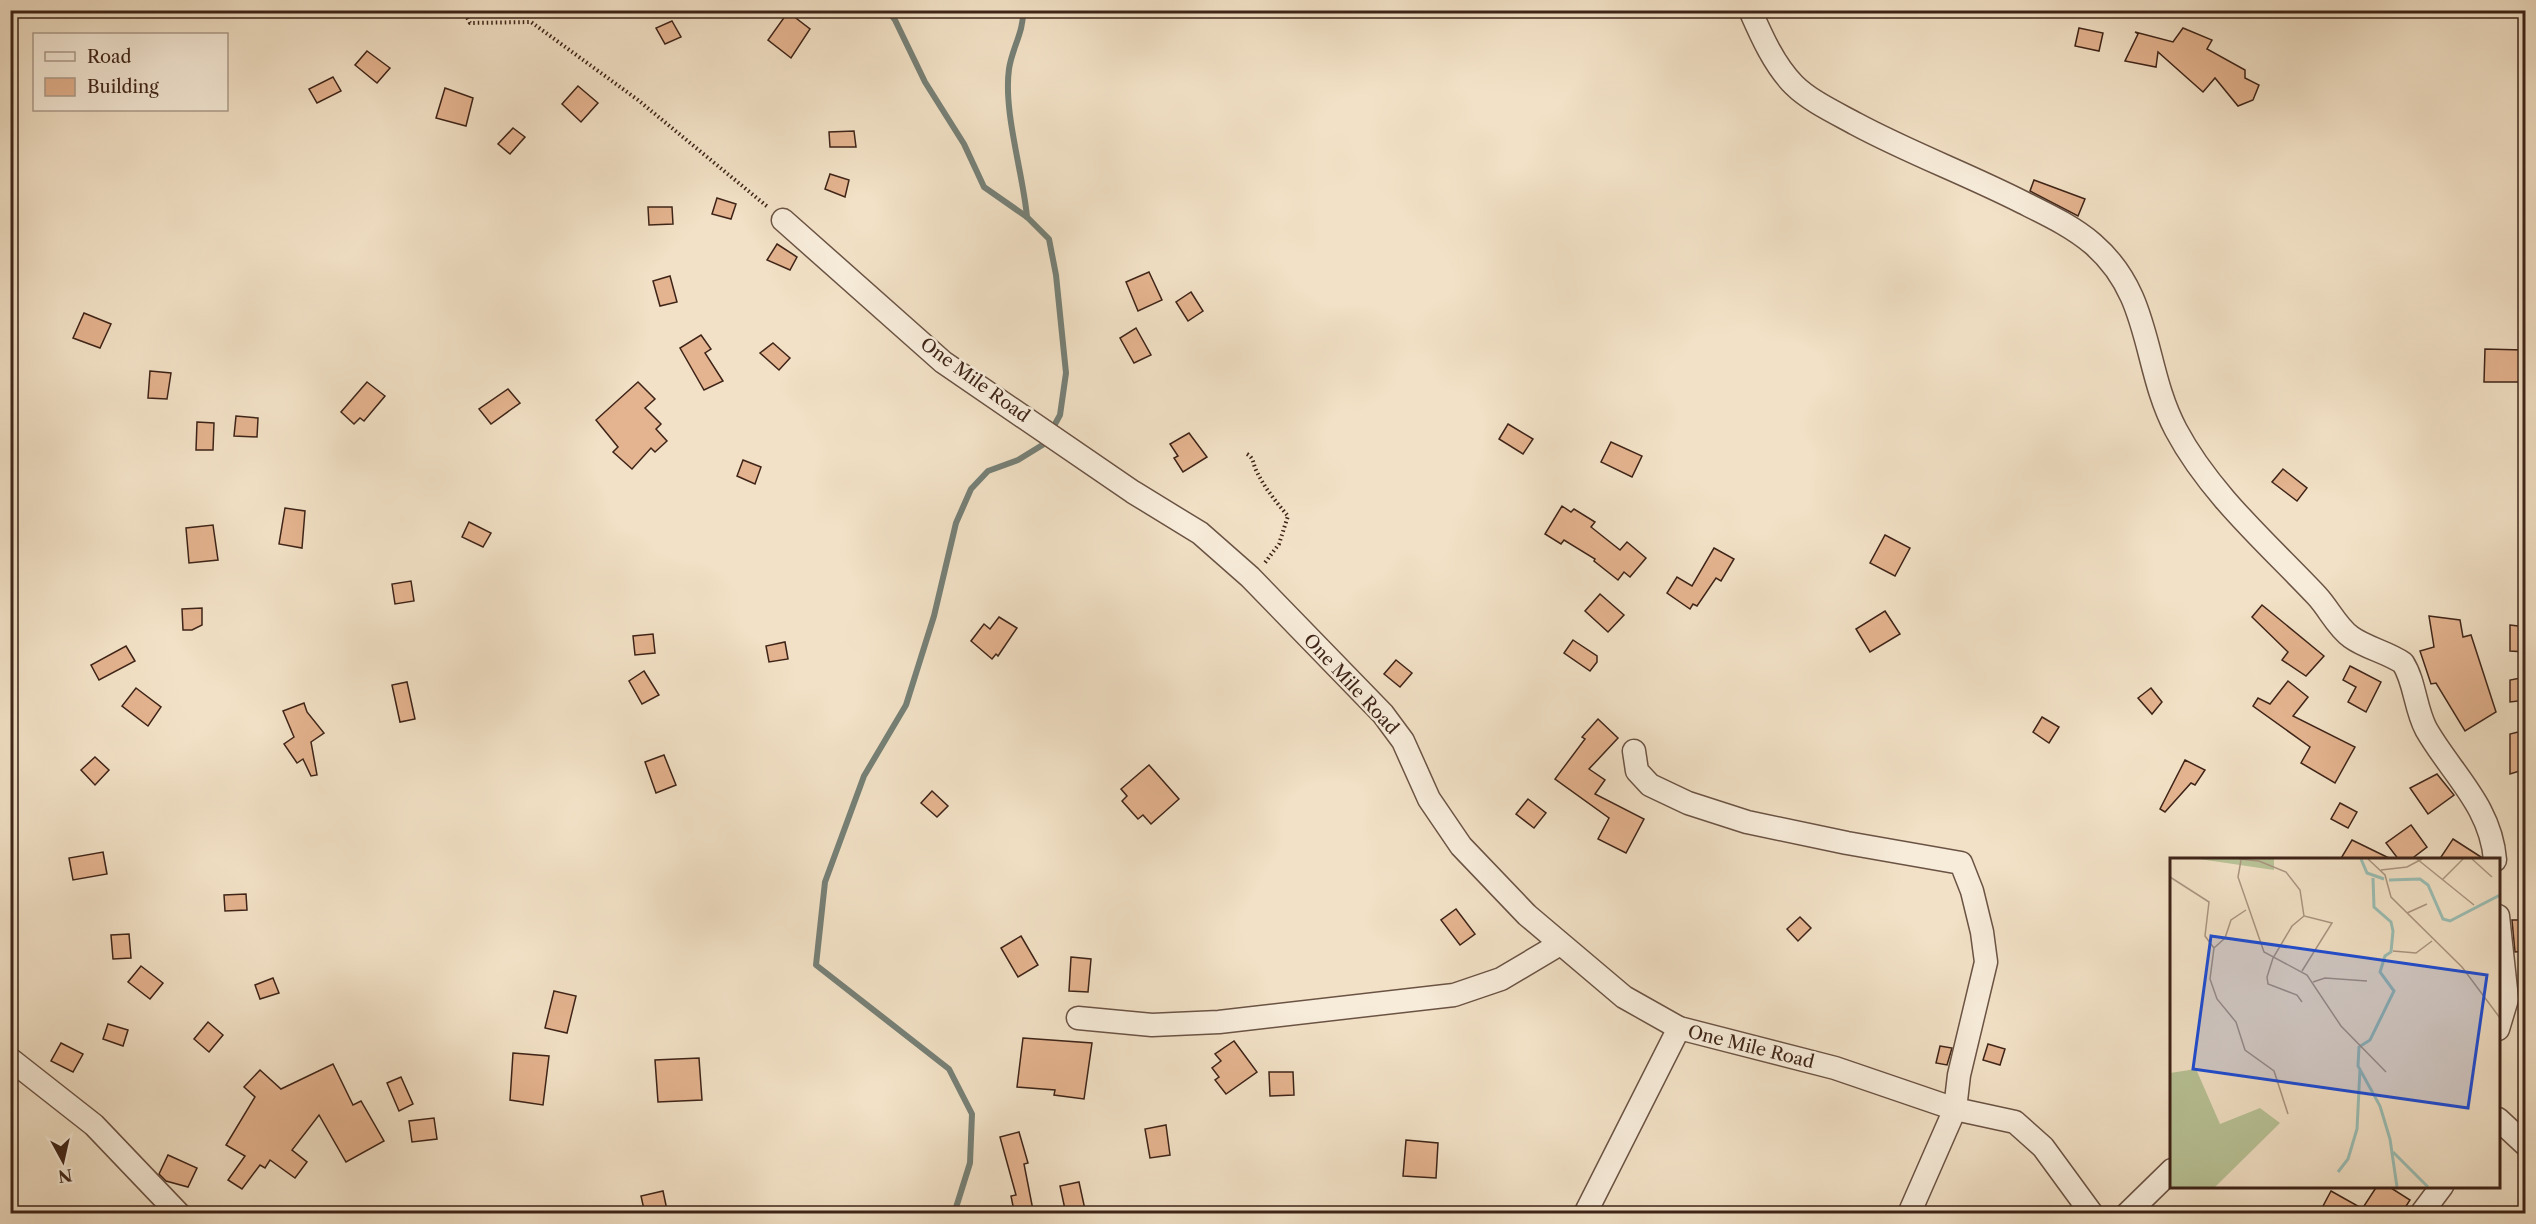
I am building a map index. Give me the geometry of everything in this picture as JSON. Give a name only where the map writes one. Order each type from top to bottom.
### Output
[{"type":"street","points":[[1750,10],[1765,42],[1794,85],[1838,114],[1901,148],[1994,187],[2054,217],[2092,243],[2118,269],[2136,304],[2149,343],[2157,383],[2176,430],[2188,449],[2207,478],[2325,605],[2346,633],[2403,663],[2427,730],[2473,795],[2486,820],[2494,840],[2495,858]]},
{"type":"street","name":"One Mile Road","points":[[783,220],[943,362],[1065,443],[1133,492],[1200,533],[1250,577],[1383,714],[1403,741],[1429,799],[1461,846],[1527,915],[1624,997],[1679,1029],[1835,1068],[1955,1109],[2015,1122],[2043,1147],[2091,1214]]},
{"type":"street","points":[[1634,751],[1637,771],[1650,785],[1688,803],[1747,822],[1961,863],[1972,891],[1982,932],[1986,962],[1959,1075],[1955,1109],[1909,1214]]},
{"type":"street","points":[[2500,926],[2507,999],[2506,1011],[2500,1026]]},
{"type":"street","points":[[1078,1018],[1152,1025],[1219,1022],[1454,995],[1501,979],[1560,945]]},
{"type":"street","points":[[1585,1214],[1679,1029]]},
{"type":"street","points":[[10,1059],[94,1125],[179,1214]]},
{"type":"street","points":[[2500,1122],[2526,1145]]},
{"type":"street","points":[[2127,1214],[2170,1172]]},
{"type":"street","points":[[2421,1214],[2440,1188]]},
{"type":"path","points":[[463,10],[470,23],[531,22],[638,100],[783,220]]},
{"type":"path","points":[[1247,453],[1252,457],[1256,470],[1277,503],[1288,516],[1279,544],[1269,559],[1250,577]]},
{"type":"building","points":[[788,12],[810,29],[791,58],[768,40]]},
{"type":"building","points":[[672,21],[681,37],[665,44],[656,28]]},
{"type":"building","points":[[2079,28],[2103,33],[2099,51],[2075,46]]},
{"type":"building","points":[[2183,28],[2212,40],[2207,49],[2245,70],[2245,78],[2259,85],[2253,100],[2238,106],[2215,78],[2203,92],[2158,52],[2156,67],[2125,61],[2138,34],[2135,32],[2173,42]]},
{"type":"building","points":[[367,51],[390,68],[377,83],[355,65]]},
{"type":"building","points":[[333,77],[341,91],[317,103],[309,89]]},
{"type":"building","points":[[578,86],[598,103],[581,122],[562,104]]},
{"type":"building","points":[[445,88],[473,98],[466,126],[436,118]]},
{"type":"building","points":[[513,128],[525,137],[510,154],[498,144]]},
{"type":"building","points":[[854,131],[856,147],[830,147],[829,132]]},
{"type":"building","points":[[830,174],[849,180],[845,197],[825,189]]},
{"type":"building","points":[[2034,180],[2085,199],[2078,216],[2030,191]]},
{"type":"building","points":[[717,198],[736,204],[731,219],[712,214]]},
{"type":"building","points":[[648,207],[672,207],[673,224],[649,225]]},
{"type":"building","points":[[777,244],[797,257],[790,270],[767,260]]},
{"type":"building","points":[[1149,272],[1162,300],[1138,311],[1126,282]]},
{"type":"building","points":[[670,276],[677,302],[660,306],[653,281]]},
{"type":"building","points":[[1191,292],[1203,311],[1188,321],[1176,302]]},
{"type":"building","points":[[84,313],[111,324],[100,348],[73,338]]},
{"type":"building","points":[[1136,328],[1151,355],[1134,363],[1120,338]]},
{"type":"building","points":[[701,335],[711,349],[705,353],[723,381],[704,390],[680,348]]},
{"type":"building","points":[[773,343],[790,358],[779,370],[760,353]]},
{"type":"building","points":[[2485,349],[2523,350],[2522,382],[2484,382]]},
{"type":"building","points":[[150,371],[171,373],[167,399],[148,398]]},
{"type":"building","points":[[367,382],[385,396],[364,421],[360,418],[354,424],[341,412]]},
{"type":"building","points":[[638,382],[655,399],[645,408],[661,424],[656,429],[667,441],[655,452],[651,448],[632,469],[613,452],[618,447],[596,420]]},
{"type":"building","points":[[508,389],[520,403],[491,424],[479,409]]},
{"type":"building","points":[[236,416],[258,418],[257,437],[234,436]]},
{"type":"building","points":[[197,422],[214,423],[213,450],[196,450]]},
{"type":"building","points":[[1508,424],[1533,439],[1523,454],[1499,439]]},
{"type":"building","points":[[1189,433],[1207,457],[1183,472],[1174,458],[1178,456],[1170,444]]},
{"type":"building","points":[[1611,442],[1642,456],[1632,477],[1601,462]]},
{"type":"building","points":[[743,460],[761,467],[755,484],[737,476]]},
{"type":"building","points":[[2283,469],[2307,488],[2297,501],[2272,482]]},
{"type":"building","points":[[1562,506],[1571,512],[1574,509],[1595,522],[1591,527],[1620,550],[1627,542],[1646,558],[1630,577],[1624,572],[1618,580],[1594,561],[1595,559],[1564,540],[1561,544],[1545,534]]},
{"type":"building","points":[[285,508],[305,511],[302,548],[279,544]]},
{"type":"building","points":[[469,522],[491,533],[483,547],[462,537]]},
{"type":"building","points":[[213,525],[218,560],[189,563],[186,528]]},
{"type":"building","points":[[1885,535],[1910,548],[1895,576],[1870,563]]},
{"type":"building","points":[[1714,548],[1734,559],[1721,581],[1716,578],[1697,606],[1693,604],[1690,609],[1667,593],[1677,577],[1692,586]]},
{"type":"building","points":[[411,581],[414,601],[395,604],[392,584]]},
{"type":"building","points":[[1600,594],[1624,615],[1608,632],[1585,611]]},
{"type":"building","points":[[2262,605],[2324,656],[2306,676],[2282,660],[2288,652],[2252,617]]},
{"type":"building","points":[[202,608],[202,625],[192,630],[183,630],[182,609]]},
{"type":"building","points":[[1885,611],[1900,634],[1870,652],[1856,629]]},
{"type":"building","points":[[2429,616],[2460,620],[2463,637],[2471,635],[2496,712],[2465,731],[2436,683],[2431,684],[2420,651],[2434,647]]},
{"type":"building","points":[[999,617],[1017,628],[998,656],[996,654],[992,659],[971,641],[984,624],[990,629]]},
{"type":"building","points":[[2510,625],[2526,627],[2526,652],[2510,651]]},
{"type":"building","points":[[653,634],[655,653],[635,655],[633,636]]},
{"type":"building","points":[[1573,640],[1597,656],[1597,662],[1590,671],[1564,653]]},
{"type":"building","points":[[785,642],[788,659],[769,662],[766,646]]},
{"type":"building","points":[[126,646],[135,661],[99,680],[91,665]]},
{"type":"building","points":[[1396,660],[1412,673],[1400,687],[1384,674]]},
{"type":"building","points":[[2350,666],[2381,682],[2366,712],[2348,702],[2356,687],[2343,680]]},
{"type":"building","points":[[644,671],[659,695],[642,704],[629,681]]},
{"type":"building","points":[[2526,677],[2526,700],[2510,702],[2510,680]]},
{"type":"building","points":[[2288,681],[2308,697],[2293,716],[2355,747],[2335,783],[2301,763],[2310,747],[2253,706],[2258,698],[2270,704]]},
{"type":"building","points":[[407,682],[415,719],[400,722],[392,685]]},
{"type":"building","points":[[136,688],[161,707],[148,726],[122,706]]},
{"type":"building","points":[[2151,688],[2162,702],[2152,714],[2138,698]]},
{"type":"building","points":[[304,703],[307,712],[324,733],[311,742],[317,775],[311,776],[303,759],[297,763],[284,744],[294,737],[283,711]]},
{"type":"building","points":[[2042,717],[2059,727],[2049,743],[2033,732]]},
{"type":"building","points":[[1598,719],[1618,738],[1589,769],[1605,780],[1595,794],[1644,819],[1626,853],[1598,839],[1609,818],[1555,779],[1585,739],[1582,737]]},
{"type":"building","points":[[2526,730],[2526,769],[2510,774],[2510,734]]},
{"type":"building","points":[[664,755],[676,785],[656,793],[645,762]]},
{"type":"building","points":[[95,757],[109,770],[95,785],[81,770]]},
{"type":"building","points":[[2185,760],[2205,770],[2195,785],[2191,783],[2165,812],[2160,809]]},
{"type":"building","points":[[1149,765],[1179,799],[1151,824],[1143,815],[1138,819],[1122,801],[1127,796],[1121,789]]},
{"type":"building","points":[[2437,774],[2454,795],[2428,814],[2410,788]]},
{"type":"building","points":[[932,791],[948,806],[937,817],[921,803]]},
{"type":"building","points":[[1528,799],[1546,813],[1534,828],[1516,814]]},
{"type":"building","points":[[2340,803],[2357,812],[2348,828],[2331,819]]},
{"type":"building","points":[[2411,825],[2427,847],[2413,858],[2397,858],[2386,843]]},
{"type":"building","points":[[2453,839],[2481,857],[2481,858],[2440,858]]},
{"type":"building","points":[[2352,840],[2389,858],[2341,858]]},
{"type":"building","points":[[103,852],[107,874],[73,880],[69,858]]},
{"type":"building","points":[[246,894],[247,910],[225,911],[224,895]]},
{"type":"building","points":[[1456,909],[1475,934],[1460,945],[1441,920]]},
{"type":"building","points":[[1800,917],[1811,928],[1798,941],[1787,929]]},
{"type":"building","points":[[2512,920],[2526,920],[2526,951],[2515,952]]},
{"type":"building","points":[[129,934],[131,958],[113,959],[111,935]]},
{"type":"building","points":[[1021,936],[1038,965],[1018,977],[1001,948]]},
{"type":"building","points":[[1071,957],[1091,959],[1088,992],[1069,991]]},
{"type":"building","points":[[141,966],[163,983],[150,999],[128,982]]},
{"type":"building","points":[[273,978],[279,993],[260,999],[255,985]]},
{"type":"building","points":[[554,991],[576,996],[567,1033],[545,1028]]},
{"type":"building","points":[[208,1022],[223,1035],[209,1052],[194,1039]]},
{"type":"building","points":[[108,1024],[128,1030],[123,1046],[103,1039]]},
{"type":"building","points":[[1023,1038],[1092,1043],[1084,1099],[1054,1095],[1055,1090],[1017,1087]]},
{"type":"building","points":[[1234,1041],[1257,1072],[1226,1094],[1215,1080],[1219,1077],[1212,1068],[1221,1061],[1215,1054]]},
{"type":"building","points":[[61,1043],[83,1054],[73,1072],[51,1061]]},
{"type":"building","points":[[1988,1044],[2005,1049],[2000,1065],[1983,1060]]},
{"type":"building","points":[[1940,1046],[1952,1048],[1947,1065],[1936,1063]]},
{"type":"building","points":[[513,1053],[549,1056],[543,1105],[510,1100]]},
{"type":"building","points":[[699,1058],[702,1100],[658,1102],[655,1060]]},
{"type":"building","points":[[333,1064],[353,1105],[361,1101],[384,1141],[346,1162],[319,1115],[292,1150],[307,1162],[295,1178],[270,1160],[265,1168],[260,1165],[242,1189],[228,1180],[245,1156],[226,1145],[255,1097],[244,1087],[260,1070],[281,1089]]},
{"type":"building","points":[[1269,1072],[1293,1072],[1294,1095],[1270,1096]]},
{"type":"building","points":[[401,1077],[413,1104],[399,1111],[387,1083]]},
{"type":"building","points":[[434,1118],[437,1139],[412,1142],[409,1121]]},
{"type":"building","points":[[1166,1125],[1170,1155],[1150,1158],[1145,1129]]},
{"type":"building","points":[[1019,1132],[1028,1163],[1024,1164],[1033,1210],[1021,1213],[1020,1210],[1014,1211],[1011,1196],[1016,1195],[1000,1137]]},
{"type":"building","points":[[1406,1140],[1438,1143],[1436,1178],[1403,1176]]},
{"type":"building","points":[[168,1155],[197,1168],[188,1187],[166,1181],[159,1174]]},
{"type":"building","points":[[1079,1182],[1086,1214],[1066,1214],[1060,1186]]},
{"type":"building","points":[[2376,1188],[2391,1188],[2410,1200],[2401,1214],[2376,1214],[2364,1206]]},
{"type":"building","points":[[663,1191],[667,1210],[645,1214],[641,1196]]},
{"type":"building","points":[[2331,1191],[2372,1214],[2332,1214],[2322,1208]]},
{"type":"waterway","points":[[887,10],[895,20],[925,82],[964,144],[984,187],[1027,217],[1049,239],[1056,275],[1066,373],[1060,415],[1044,444],[1018,460],[988,471],[971,489],[956,523],[934,616],[906,705],[864,776],[825,882],[816,965],[949,1069],[972,1114],[970,1163],[954,1214]]},
{"type":"waterway","points":[[1023,10],[1022,26],[1009,69],[1008,86],[1011,123],[1027,217]]}]
